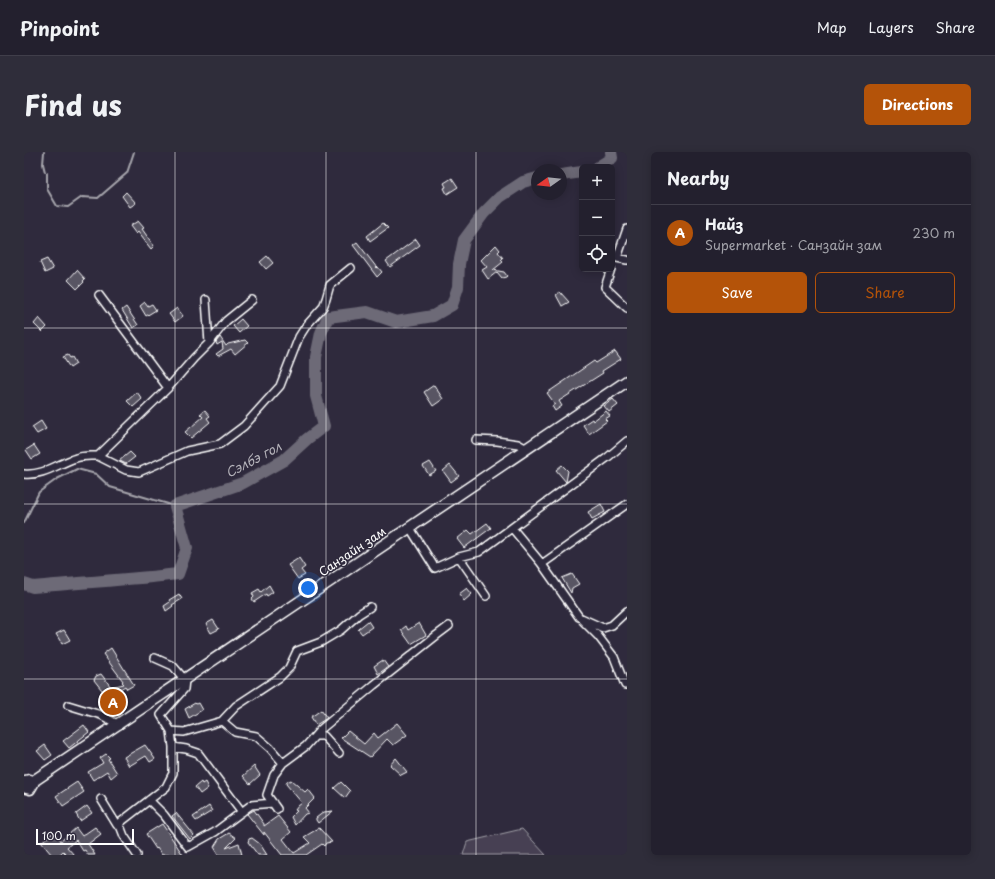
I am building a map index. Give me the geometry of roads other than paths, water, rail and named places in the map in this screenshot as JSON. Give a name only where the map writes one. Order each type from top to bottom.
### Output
[{"type":"main road","name":"Санзайн зам","points":[[26,785],[119,725],[627,381]]},
{"type":"street","points":[[615,262],[627,229]]},
{"type":"street","points":[[617,258],[627,260]]},
{"type":"street","points":[[24,474],[30,475],[45,471],[77,457],[98,456],[126,470],[139,472],[187,451],[220,444],[244,426],[280,386],[299,338],[306,326],[323,307],[330,285],[351,268]]},
{"type":"street","points":[[611,272],[605,288],[627,308]]},
{"type":"street","points":[[99,295],[168,388]]},
{"type":"street","points":[[206,300],[209,343]]},
{"type":"street","points":[[98,456],[168,388],[209,343],[226,321],[252,300]]},
{"type":"street","points":[[476,440],[518,444],[526,449]]},
{"type":"street","points":[[410,528],[435,568],[459,557],[479,552],[608,457],[627,441]]},
{"type":"street","points":[[542,564],[627,504]]},
{"type":"street","points":[[512,528],[542,564],[579,617],[598,636],[614,657],[624,685]]},
{"type":"street","points":[[459,557],[486,596]]},
{"type":"street","points":[[171,731],[184,732],[222,721],[236,706],[280,677],[289,668],[297,651],[321,642],[341,630],[358,614],[370,607]]},
{"type":"street","points":[[579,617],[602,628],[612,625],[627,611]]},
{"type":"street","points":[[149,800],[164,815],[188,847],[215,832],[251,805],[275,806],[267,795],[268,789],[274,775],[283,763],[306,746],[320,730],[374,685],[449,626]]},
{"type":"street","points":[[100,799],[117,825],[166,787],[173,774],[173,747],[171,731],[161,715],[184,689],[185,680],[173,666],[155,658]]},
{"type":"street","points":[[68,705],[101,715],[119,725]]},
{"type":"street","points":[[222,721],[235,732],[256,736],[270,748],[283,763]]},
{"type":"street","points":[[315,736],[324,736],[339,753]]},
{"type":"street","points":[[173,747],[198,753],[242,812]]},
{"type":"street","points":[[119,823],[124,836],[137,855]]},
{"type":"waterway","points":[[44,152],[43,164],[45,172]]},
{"type":"waterway","points":[[47,173],[47,189],[57,206],[68,207],[82,197],[98,198],[127,173],[134,152]]},
{"type":"waterway","name":"Сэлбэ гол","points":[[603,164],[612,158],[611,152]]},
{"type":"waterway","name":"Сэлбэ гол","points":[[567,174],[579,172]]},
{"type":"waterway","name":"Сэлбэ гол","points":[[24,584],[33,587],[178,574],[187,548],[175,506],[243,483],[284,460],[324,426],[316,396],[316,357],[321,333],[328,317],[367,312],[396,322],[433,316],[452,305],[458,287],[459,264],[464,240],[484,213],[500,197],[523,182],[531,180]]},
{"type":"waterway","points":[[24,523],[39,492],[57,479],[77,469],[96,474],[110,487],[175,506]]},
{"type":"place","name":"Найз","points":[[113,702]]}]
